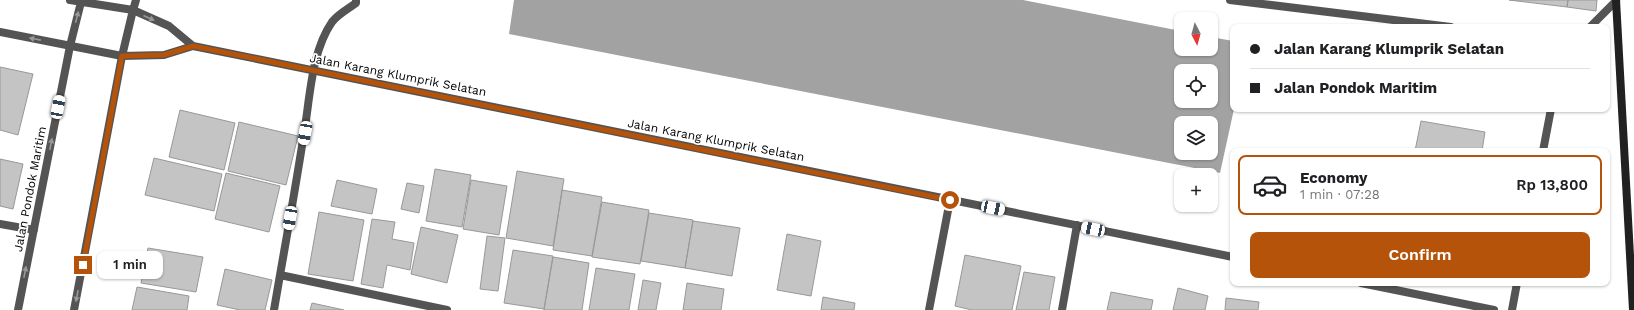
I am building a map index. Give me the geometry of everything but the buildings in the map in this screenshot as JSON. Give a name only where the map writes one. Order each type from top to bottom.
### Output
[{"type":"street","name":"Jalan Karang Klumprik Selatan","points":[[70,0],[132,10],[169,26],[193,46]]},
{"type":"street","points":[[74,310],[122,56],[132,10],[136,0]]},
{"type":"street","points":[[274,310],[305,133],[314,70],[325,36],[332,22],[356,3],[356,0]]},
{"type":"street","points":[[1230,0],[1426,24]]},
{"type":"street","points":[[1593,24],[1616,0]]},
{"type":"street","points":[[1616,0],[1633,310]]},
{"type":"street","name":"Jalan Pondok Maritim","points":[[18,310],[70,46],[81,2]]},
{"type":"street","name":"Jalan Karang Klumprik Selatan","points":[[0,32],[122,56],[164,55],[193,46],[1230,256]]},
{"type":"street","points":[[1544,148],[1550,112]]},
{"type":"street","points":[[929,310],[950,200]]},
{"type":"street","points":[[0,224],[34,230]]},
{"type":"street","points":[[1062,310],[1077,225]]},
{"type":"street","points":[[280,275],[447,310]]},
{"type":"street","points":[[1376,286],[1494,310]]},
{"type":"street","points":[[1512,310],[1516,286]]},
{"type":"shaded area","points":[[514,0],[1023,0],[1174,30],[1174,56],[1218,56],[1218,38],[1230,40],[1230,112],[1233,112],[1220,173],[1218,173],[1218,168],[1194,168],[509,34]]},
{"type":"route","points":[[83,265],[122,56],[164,55],[193,46],[950,200]]}]
